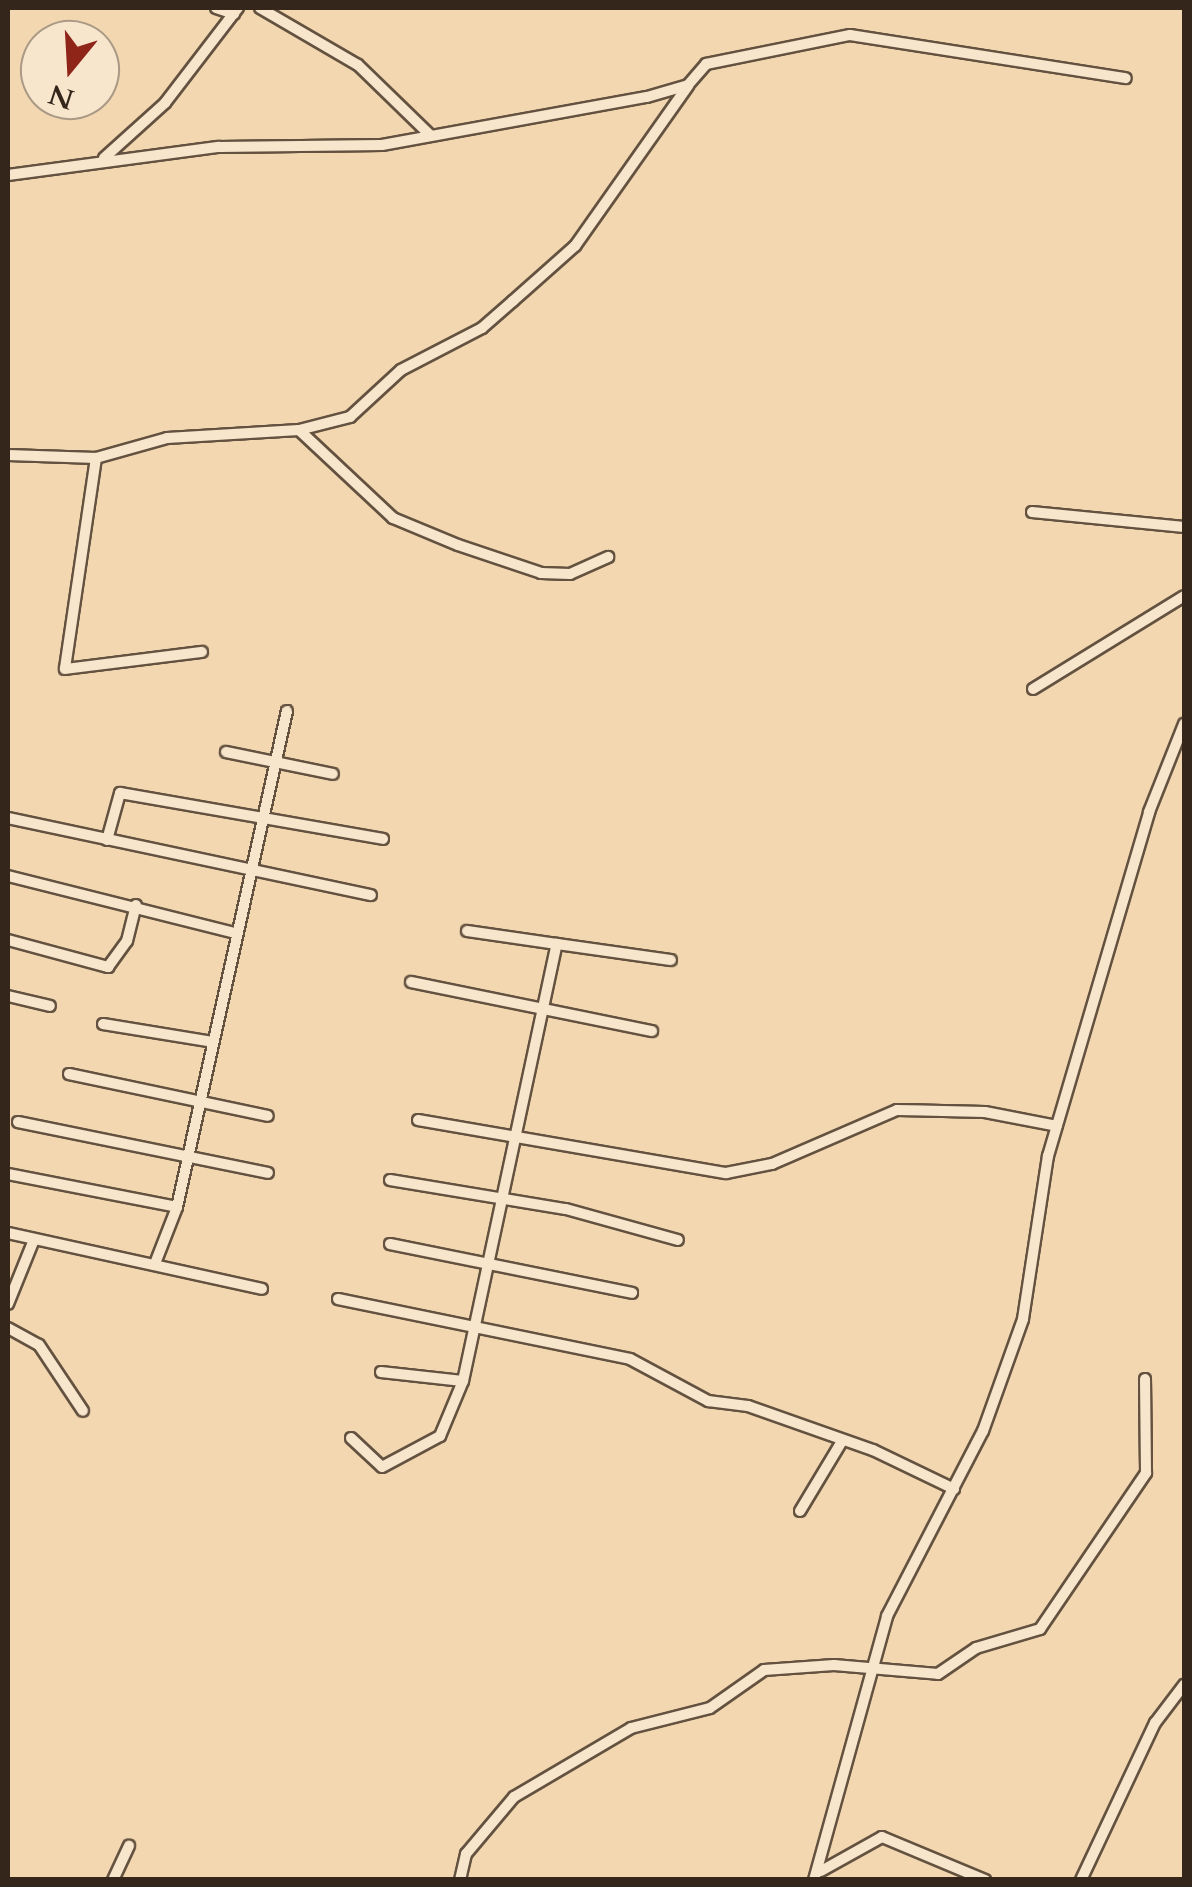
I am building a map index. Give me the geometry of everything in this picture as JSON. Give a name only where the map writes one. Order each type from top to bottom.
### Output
[{"type":"street","points":[[216,8],[236,10]]},
{"type":"street","points":[[260,8],[358,65],[430,134]]},
{"type":"street","points":[[103,159],[165,104],[236,10]]},
{"type":"street","points":[[8,455],[96,458],[168,438],[299,430],[350,417],[400,370],[482,328],[576,246],[706,64],[850,35],[1126,78]]},
{"type":"street","points":[[8,175],[103,159],[220,148],[336,150],[688,85]]},
{"type":"street","points":[[299,430],[393,518],[473,552],[541,574],[570,574],[608,556]]},
{"type":"street","points":[[96,458],[65,669],[202,652]]},
{"type":"street","points":[[1032,512],[1184,527]]},
{"type":"street","points":[[1032,689],[1184,596]]},
{"type":"street","points":[[156,1262],[177,1207],[272,763],[287,711]]},
{"type":"street","points":[[816,1876],[872,1668],[907,1570],[954,1489],[1023,1319],[1057,1126],[1149,812],[1184,724]]},
{"type":"street","points":[[226,752],[333,774]]},
{"type":"street","points":[[107,840],[120,793],[383,840]]},
{"type":"street","points":[[8,818],[371,894]]},
{"type":"street","points":[[8,876],[136,904],[235,933]]},
{"type":"street","points":[[8,940],[108,967],[128,941],[136,904]]},
{"type":"street","points":[[466,932],[671,960]]},
{"type":"street","points":[[352,1438],[382,1466],[440,1436],[463,1381],[557,944]]},
{"type":"street","points":[[410,982],[652,1031]]},
{"type":"street","points":[[8,996],[50,1006]]},
{"type":"street","points":[[103,1024],[213,1042]]},
{"type":"street","points":[[69,1074],[268,1116]]},
{"type":"street","points":[[418,1120],[726,1173],[799,1154],[851,1124],[897,1110],[984,1112],[1057,1126]]},
{"type":"street","points":[[18,1122],[188,1152],[268,1173]]},
{"type":"street","points":[[8,1174],[177,1207]]},
{"type":"street","points":[[390,1180],[502,1197],[678,1240]]},
{"type":"street","points":[[8,1233],[32,1242],[156,1262],[262,1289]]},
{"type":"street","points":[[8,1304],[32,1242]]},
{"type":"street","points":[[390,1244],[632,1294]]},
{"type":"street","points":[[338,1298],[630,1360],[708,1401],[748,1406],[954,1489]]},
{"type":"street","points":[[8,1328],[39,1345],[83,1411]]},
{"type":"street","points":[[381,1372],[463,1381]]},
{"type":"street","points":[[460,1880],[466,1854],[514,1796],[631,1728],[710,1708],[764,1670],[872,1668],[938,1674],[976,1648],[1040,1629],[1146,1473],[1146,1378]]},
{"type":"street","points":[[800,1511],[842,1441]]},
{"type":"street","points":[[1081,1880],[1154,1723],[1184,1686]]},
{"type":"street","points":[[816,1876],[882,1837],[986,1880]]},
{"type":"street","points":[[113,1880],[129,1846]]}]
